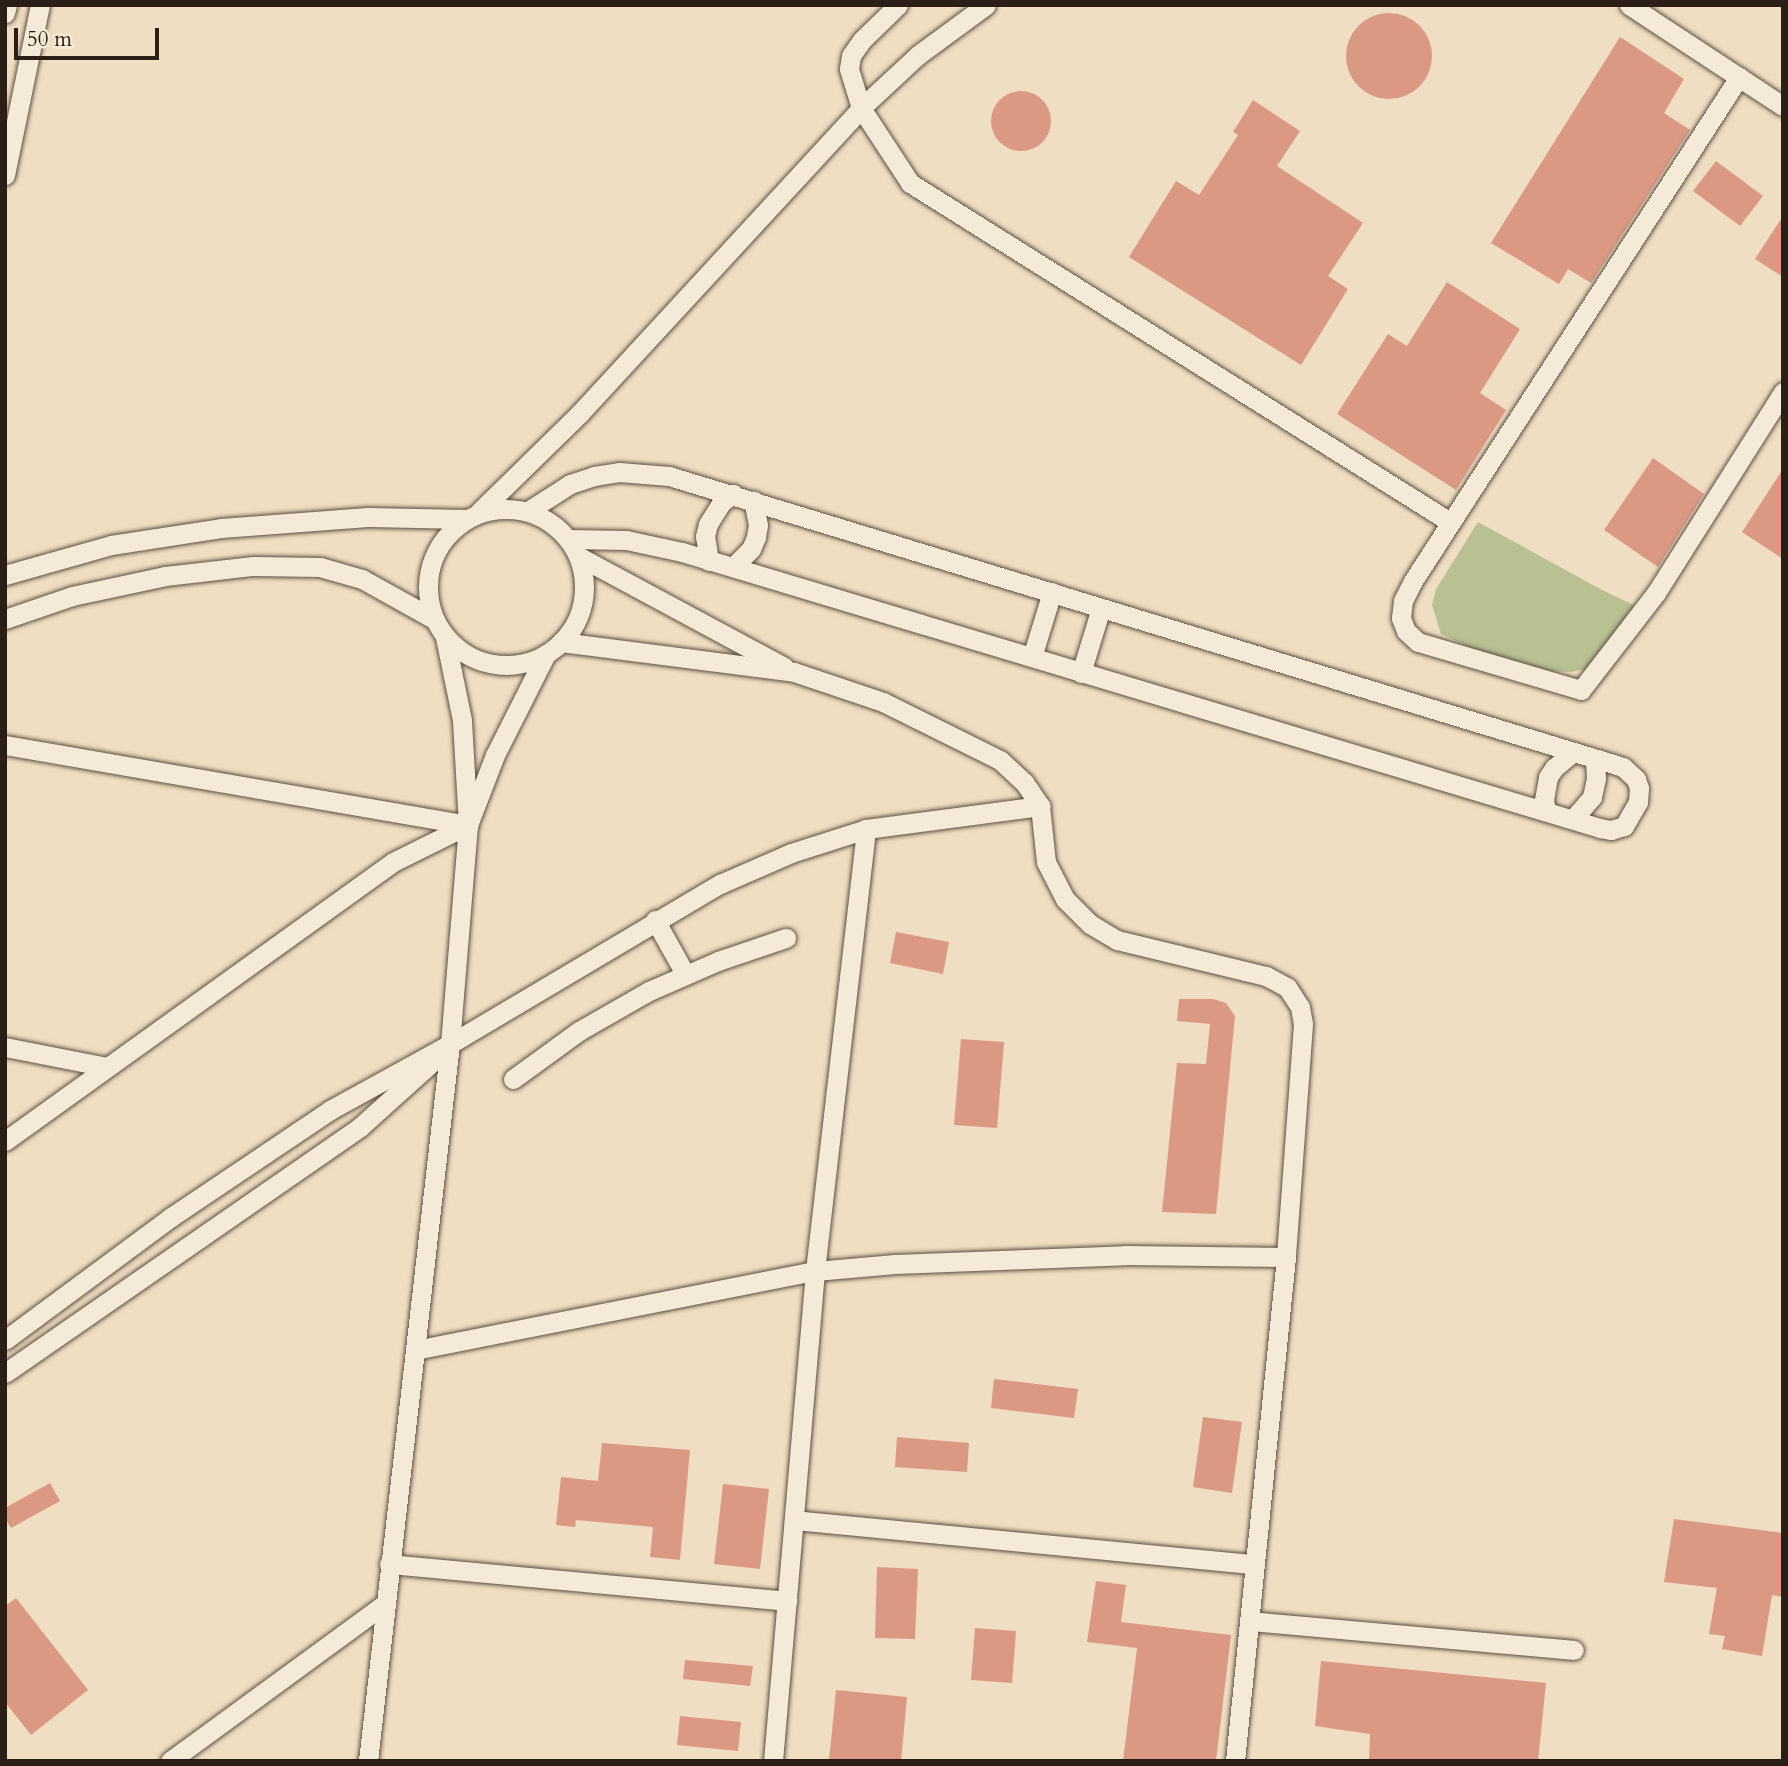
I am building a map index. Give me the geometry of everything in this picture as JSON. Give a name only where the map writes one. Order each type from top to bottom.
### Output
[{"type":"street","points":[[5,13],[7,5]]},
{"type":"street","points":[[5,175],[40,5]]},
{"type":"street","points":[[898,5],[862,40],[851,56],[849,69],[860,108],[910,183],[1450,522]]},
{"type":"street","points":[[794,673],[554,648],[526,663],[492,663],[462,652],[445,637],[434,619],[428,597],[428,574],[435,552],[448,533],[472,516],[580,413],[860,108],[918,55],[986,5]]},
{"type":"street","points":[[1629,5],[1783,106]]},
{"type":"street","points":[[1739,77],[1450,522],[1403,601],[1401,618],[1406,631],[1418,642],[1581,691],[1656,593],[1783,393]]},
{"type":"street","points":[[528,511],[570,484],[619,472],[669,476],[1595,759],[1631,772],[1639,788],[1638,802],[1624,826],[1611,830],[654,544],[607,539],[573,548]]},
{"type":"street","points":[[709,561],[705,536],[708,524],[722,502],[733,494]]},
{"type":"street","points":[[733,568],[751,549],[756,537],[758,525],[753,500]]},
{"type":"street","points":[[5,575],[111,545],[221,528],[368,517],[472,516],[503,508],[528,511],[550,522],[573,548],[794,673],[883,702],[1000,760],[1024,782],[1040,806],[1046,862],[1065,899],[1090,924],[1116,940],[1266,976],[1287,987],[1300,1007],[1303,1024],[1286,1257],[1235,1761]]},
{"type":"street","points":[[5,1141],[393,862],[468,825],[495,755],[554,648],[575,623],[582,601],[584,578],[573,548]]},
{"type":"street","points":[[5,619],[72,596],[139,581],[253,566],[320,566],[362,579],[434,619]]},
{"type":"street","points":[[1032,657],[1052,592]]},
{"type":"street","points":[[1081,673],[1101,608]]},
{"type":"street","points":[[368,1761],[450,1044],[468,825],[462,720],[445,637]]},
{"type":"street","points":[[5,745],[468,825]]},
{"type":"street","points":[[1546,811],[1545,788],[1548,778],[1572,752]]},
{"type":"street","points":[[1573,819],[1592,797],[1597,778],[1595,759]]},
{"type":"street","points":[[5,1340],[171,1217],[291,1135],[369,1087],[450,1044],[654,920],[755,867],[866,829],[1040,806]]},
{"type":"street","points":[[773,1761],[815,1271],[866,829]]},
{"type":"street","points":[[654,920],[685,974]]},
{"type":"street","points":[[513,1079],[579,1031],[685,974],[786,938]]},
{"type":"street","points":[[5,1373],[360,1126],[402,1092],[450,1044]]},
{"type":"street","points":[[5,1047],[107,1067]]},
{"type":"street","points":[[415,1350],[815,1271],[895,1264],[1125,1255],[1286,1257]]},
{"type":"street","points":[[794,1520],[1255,1564]]},
{"type":"street","points":[[389,1564],[787,1601]]},
{"type":"street","points":[[170,1761],[386,1603]]},
{"type":"street","points":[[1249,1621],[1574,1650]]},
{"type":"green space","points":[[1478,522],[1642,609],[1591,668],[1570,672],[1549,671],[1474,649],[1441,634],[1432,605],[1436,589]]},
{"type":"building","points":[[1389,13],[1405,17],[1419,26],[1428,40],[1432,56],[1428,72],[1419,86],[1405,95],[1389,99],[1373,95],[1359,86],[1350,72],[1346,56],[1350,40],[1359,26],[1373,17]]},
{"type":"building","points":[[1620,37],[1684,79],[1664,113],[1690,130],[1591,283],[1568,269],[1559,284],[1491,243]]},
{"type":"building","points":[[1015,91],[1027,91],[1043,99],[1049,109],[1049,133],[1043,143],[1027,151],[1015,151],[999,143],[991,127],[991,115],[999,99]]},
{"type":"building","points":[[1253,100],[1300,131],[1277,166],[1363,223],[1328,276],[1348,289],[1301,365],[1129,257],[1176,181],[1199,195],[1238,135],[1233,132]]},
{"type":"building","points":[[1716,161],[1763,196],[1740,226],[1693,191]]},
{"type":"building","points":[[1783,216],[1783,277],[1755,259]]},
{"type":"building","points":[[1447,282],[1520,329],[1480,393],[1506,410],[1456,490],[1337,414],[1388,334],[1407,346]]},
{"type":"building","points":[[1653,458],[1704,494],[1658,567],[1604,530]]},
{"type":"building","points":[[1783,469],[1783,559],[1742,532]]},
{"type":"building","points":[[896,932],[949,942],[943,974],[890,963]]},
{"type":"building","points":[[1179,999],[1213,999],[1226,1003],[1235,1016],[1216,1214],[1162,1212],[1177,1063],[1206,1064],[1210,1024],[1177,1021]]},
{"type":"building","points":[[961,1039],[1004,1042],[997,1128],[954,1125]]},
{"type":"building","points":[[994,1379],[1078,1389],[1074,1418],[991,1408]]},
{"type":"building","points":[[1203,1417],[1242,1422],[1232,1493],[1193,1487]]},
{"type":"building","points":[[897,1437],[969,1443],[967,1472],[895,1467]]},
{"type":"building","points":[[602,1443],[690,1450],[680,1560],[650,1557],[653,1527],[576,1520],[575,1527],[556,1525],[561,1477],[598,1481]]},
{"type":"building","points":[[50,1483],[60,1501],[11,1528],[5,1518],[5,1508]]},
{"type":"building","points":[[723,1484],[769,1489],[760,1569],[714,1564]]},
{"type":"building","points":[[1674,1519],[1783,1533],[1783,1597],[1772,1595],[1762,1656],[1722,1649],[1725,1636],[1709,1634],[1717,1588],[1664,1582]]},
{"type":"building","points":[[877,1567],[918,1569],[915,1639],[875,1638]]},
{"type":"building","points":[[1096,1581],[1126,1585],[1121,1622],[1231,1635],[1216,1761],[1123,1761],[1137,1648],[1087,1642]]},
{"type":"building","points":[[16,1598],[88,1690],[31,1735],[5,1702],[5,1606]]},
{"type":"building","points":[[975,1628],[1016,1631],[1012,1683],[971,1680]]},
{"type":"building","points":[[685,1660],[753,1666],[750,1686],[683,1679]]},
{"type":"building","points":[[1321,1661],[1546,1683],[1538,1761],[1369,1761],[1370,1734],[1315,1726]]},
{"type":"building","points":[[836,1690],[907,1697],[901,1761],[829,1761]]},
{"type":"building","points":[[680,1716],[741,1722],[738,1751],[677,1745]]}]
